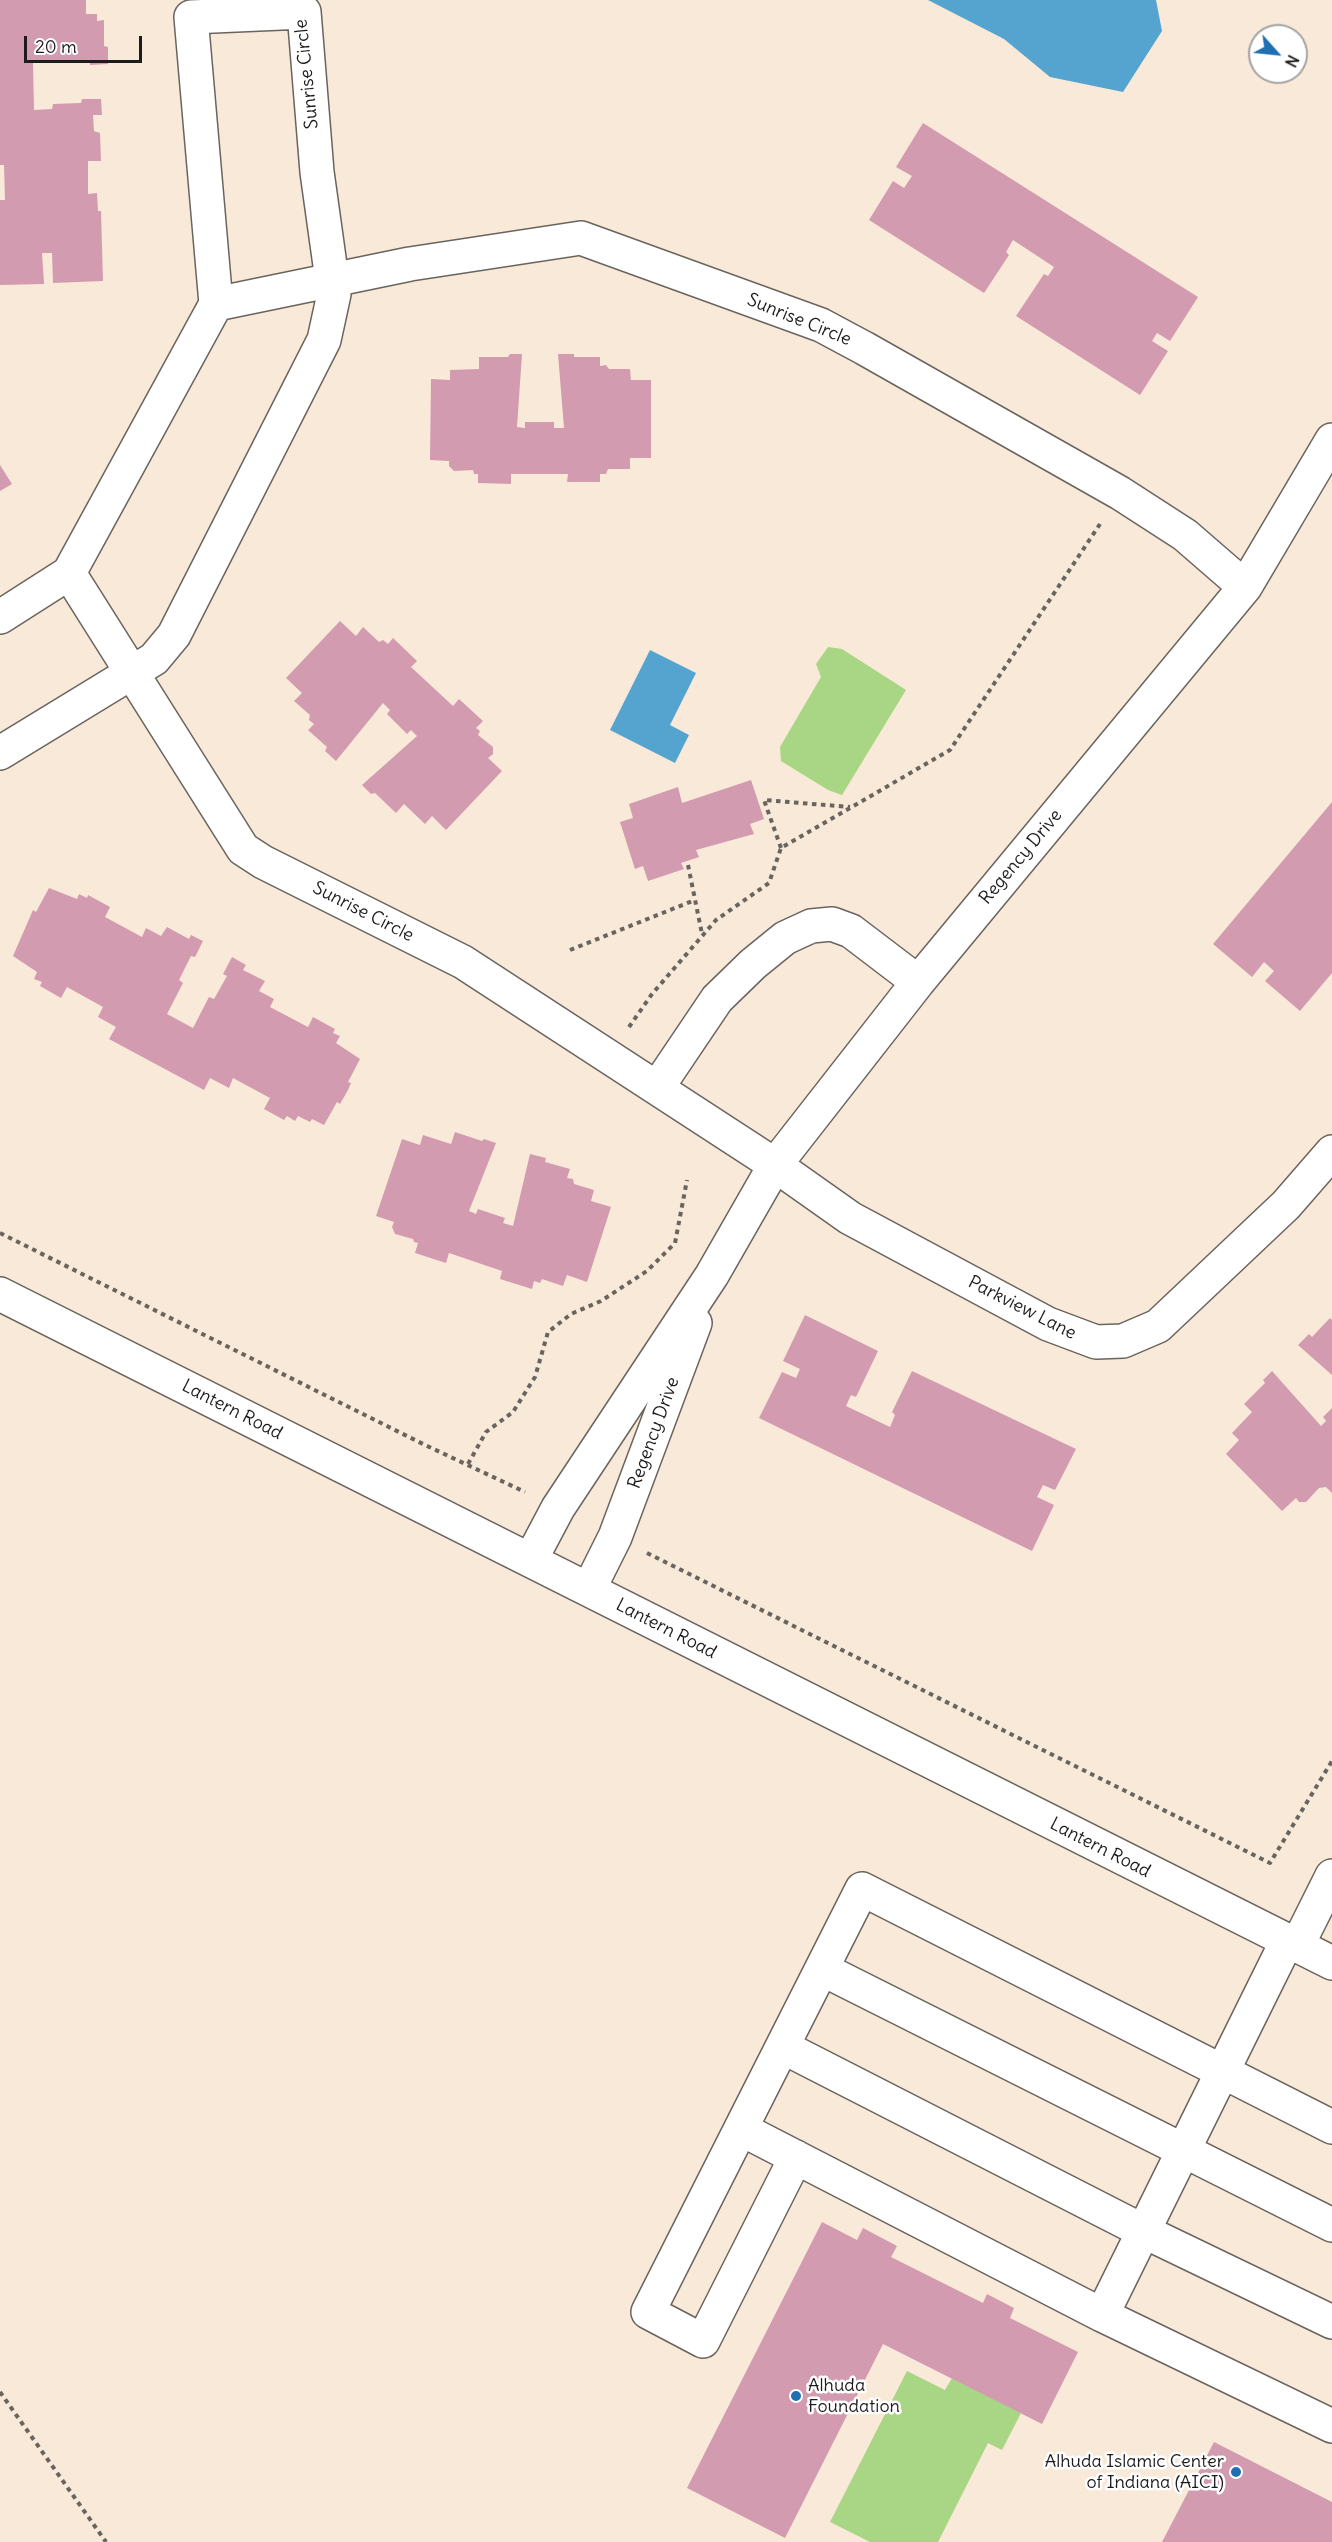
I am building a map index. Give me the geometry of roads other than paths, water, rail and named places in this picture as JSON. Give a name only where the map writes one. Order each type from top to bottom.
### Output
[{"type":"street","name":"Sunrise Circle","points":[[0,753],[154,659],[180,624],[324,340],[334,294],[332,281],[317,172],[304,12],[191,17],[216,304],[332,281],[410,264],[581,238],[821,325],[1120,493],[1185,534],[1245,587]]},
{"type":"street","points":[[0,617],[69,573],[216,304]]},
{"type":"street","name":"Regency Drive","points":[[531,1559],[558,1508],[712,1275],[775,1165],[918,982],[1245,587],[1332,440]]},
{"type":"street","name":"Sunrise Circle","points":[[69,573],[243,849],[263,862],[463,962],[775,1165]]},
{"type":"street","points":[[657,1089],[717,999],[753,964],[785,938],[811,926],[832,924],[851,931],[918,982]]},
{"type":"street","name":"Parkview Lane","points":[[775,1165],[850,1218],[1048,1324],[1096,1342],[1123,1341],[1158,1326],[1286,1204],[1332,1152]]},
{"type":"street","name":"Regency Drive","points":[[589,1588],[619,1527],[712,1275]]},
{"type":"street","name":"Lantern Road","points":[[0,1294],[589,1588],[800,1698],[1332,1963]]},
{"type":"street","points":[[1102,2315],[1222,2072],[1292,1943],[1332,1876]]},
{"type":"street","points":[[796,2157],[703,2341],[648,2312],[862,1889],[1332,2127]]},
{"type":"street","points":[[822,1969],[1332,2225]]},
{"type":"street","points":[[783,2047],[1143,2231],[1332,2322]]},
{"type":"street","points":[[741,2129],[1102,2315],[1332,2426]]},
{"type":"water","points":[[928,0],[1156,0],[1162,31],[1123,92],[1050,77],[1004,39]]},
{"type":"water","points":[[650,650],[696,673],[670,725],[689,735],[675,763],[610,730]]},
{"type":"place","name":"Alhuda Foundation","points":[[796,2396]]},
{"type":"place","name":"Alhuda Islamic Center of Indiana (AICI)","points":[[1236,2472]]}]
